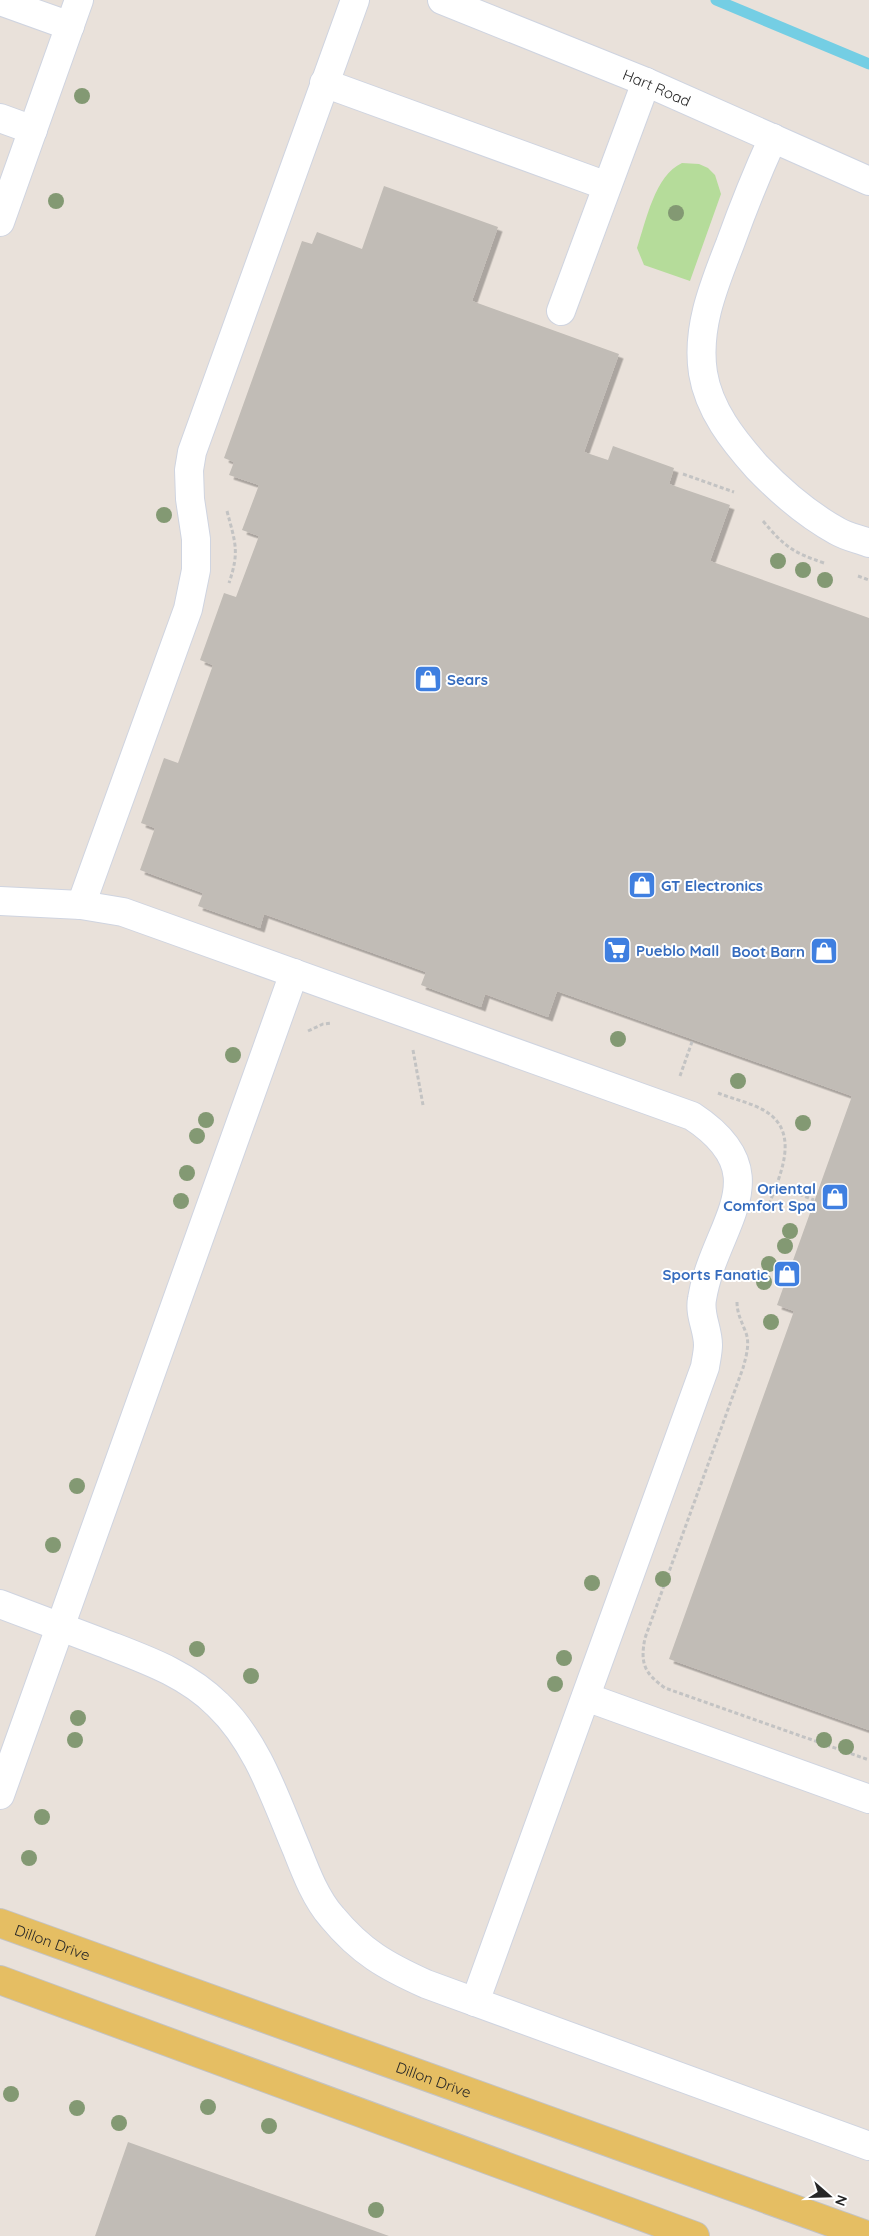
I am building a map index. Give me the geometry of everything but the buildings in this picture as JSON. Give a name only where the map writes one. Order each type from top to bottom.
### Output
[{"type":"main road","name":"Dillon Drive","points":[[0,1923],[853,2233]]},
{"type":"main road","points":[[0,1980],[695,2236]]},
{"type":"street","points":[[0,0],[70,26]]},
{"type":"street","points":[[0,222],[79,0]]},
{"type":"street","points":[[81,905],[188,609],[196,570],[196,539],[191,505],[189,470],[192,452],[355,0]]},
{"type":"street","name":"Hart Road","points":[[442,0],[646,82],[869,181]]},
{"type":"street","points":[[561,311],[646,82]]},
{"type":"street","points":[[324,83],[608,186]]},
{"type":"street","points":[[0,118],[33,130]]},
{"type":"street","points":[[773,138],[750,189],[709,298],[703,329],[703,373],[716,412],[738,446],[766,476],[807,511],[838,532],[869,543]]},
{"type":"street","points":[[0,901],[81,905],[123,912],[692,1116],[712,1129],[726,1146],[736,1167],[738,1188],[735,1200],[702,1301],[703,1323],[708,1344],[705,1368],[475,2002]]},
{"type":"street","points":[[0,1795],[294,973]]},
{"type":"street","points":[[0,1604],[146,1660],[189,1680],[219,1706],[242,1735],[262,1768],[308,1878],[330,1916],[358,1946],[388,1967],[426,1984],[869,2146]]},
{"type":"street","points":[[586,1697],[869,1799]]},
{"type":"path","points":[[191,505],[223,497],[237,547],[237,562],[227,589]]},
{"type":"path","points":[[668,1108],[693,1039]]},
{"type":"path","points":[[413,1049],[422,1105]]},
{"type":"path","points":[[713,1091],[764,1110],[777,1120],[785,1135],[785,1158],[770,1204]]},
{"type":"path","points":[[735,1200],[776,1186],[814,1200]]},
{"type":"path","points":[[737,1300],[740,1320],[746,1334],[747,1349],[743,1368],[646,1638],[642,1654],[645,1668],[653,1679],[666,1688],[869,1760]]},
{"type":"green space","points":[[682,163],[699,164],[708,168],[715,175],[721,194],[690,281],[644,265],[637,248],[648,212],[658,188],[673,169]]},
{"type":"waterway","points":[[716,0],[869,64]]},
{"type":"place","name":"Sears","points":[[428,679]]},
{"type":"place","name":"GT Electronics","points":[[642,885]]},
{"type":"place","name":"Pueblo Mall","points":[[617,950]]},
{"type":"place","name":"Boot Barn","points":[[824,951]]},
{"type":"place","name":"Oriental Comfort Spa","points":[[835,1197]]},
{"type":"place","name":"Sports Fanatic","points":[[787,1274]]}]
